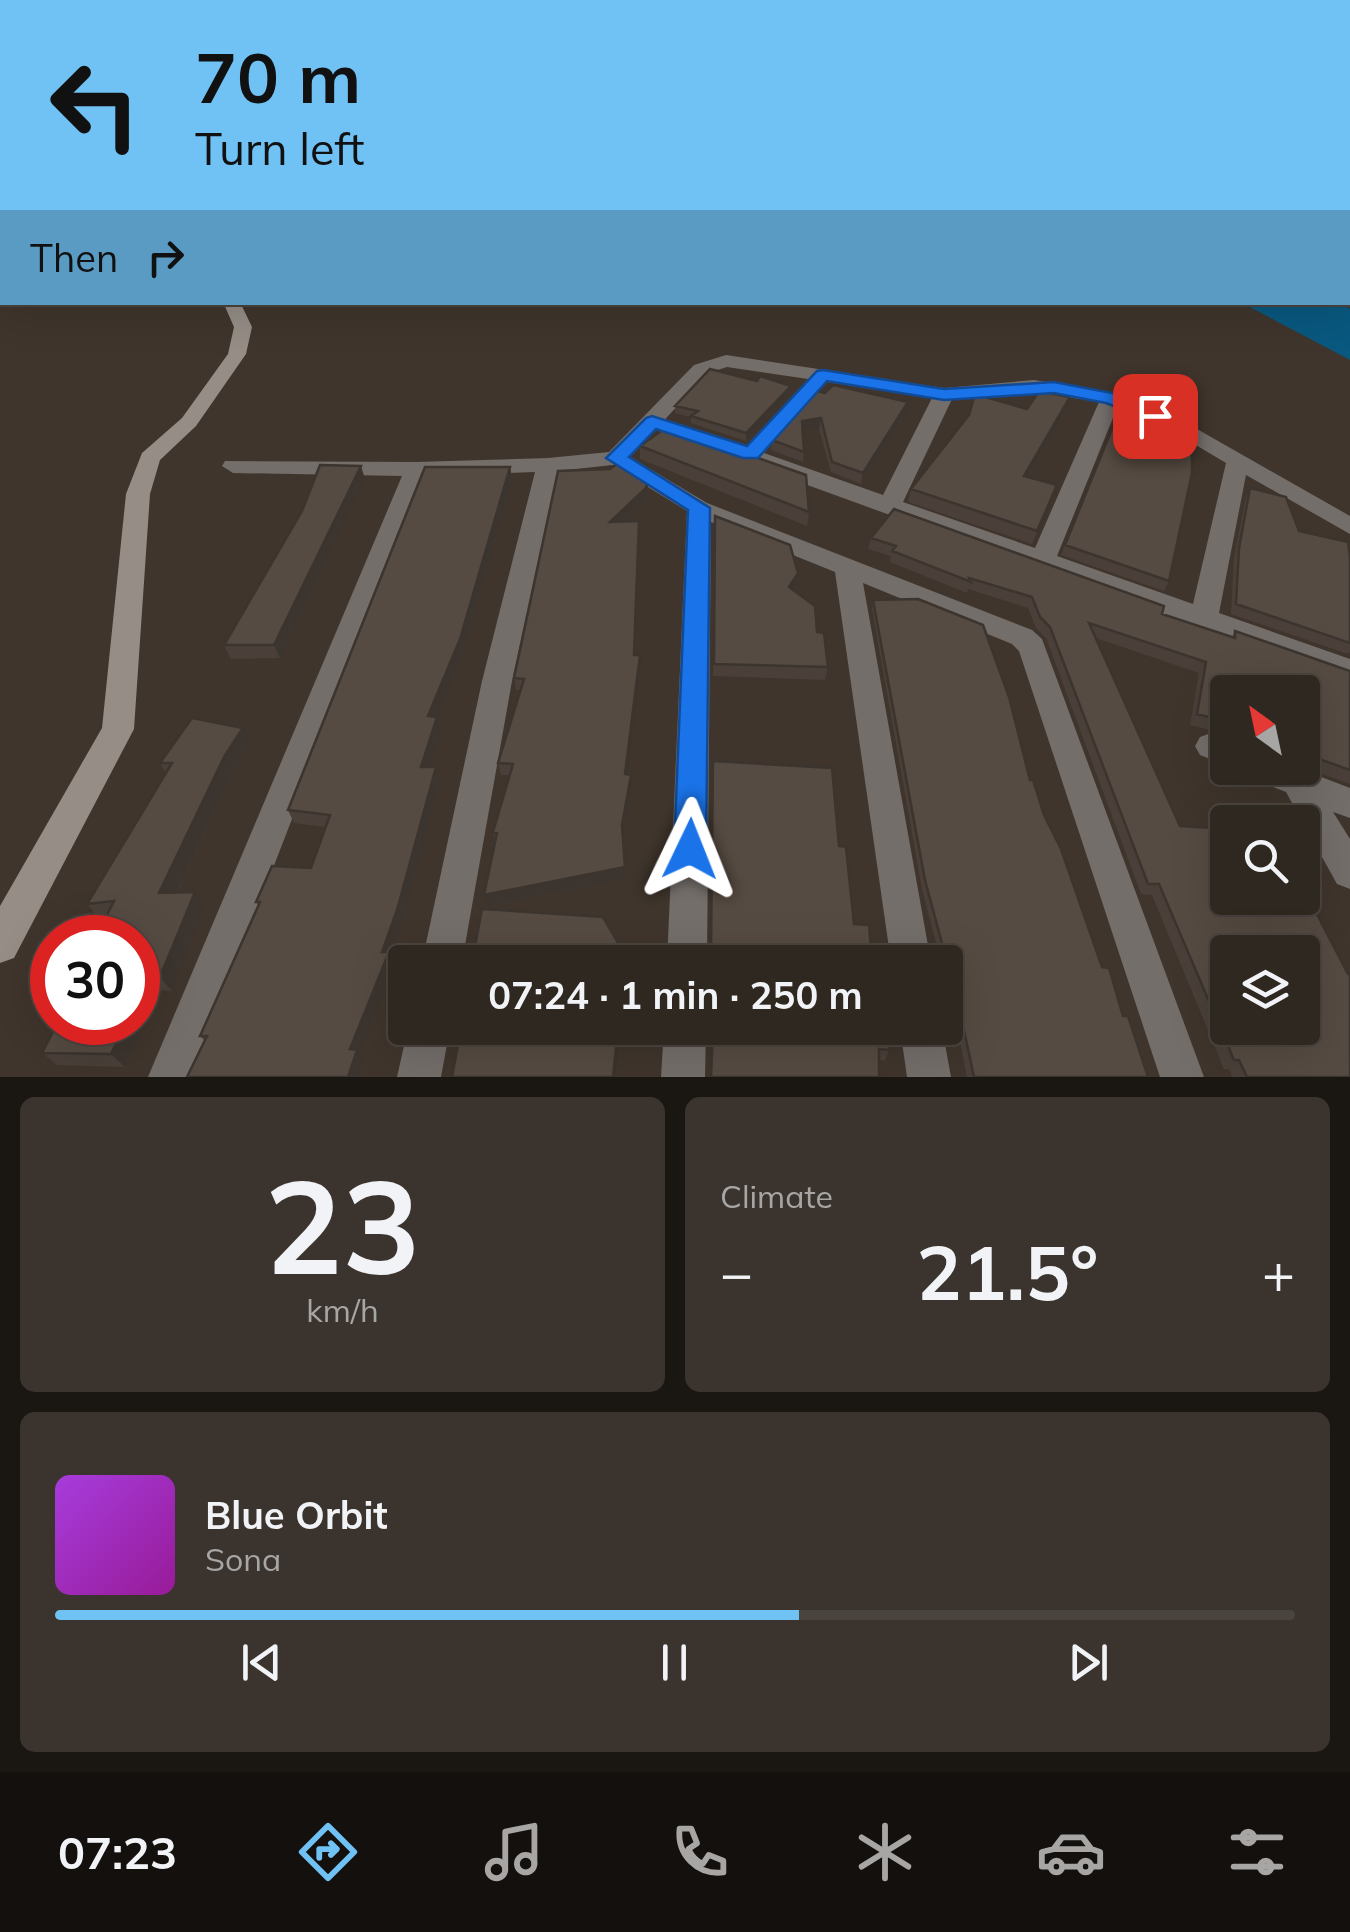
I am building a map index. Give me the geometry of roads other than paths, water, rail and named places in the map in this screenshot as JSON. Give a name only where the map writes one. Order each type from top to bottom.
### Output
[{"type":"street","points":[[0,944],[118,730],[138,494],[150,458],[189,422],[237,354],[243,327],[232,305]]},
{"type":"street","points":[[616,458],[701,369],[712,363],[740,360],[944,394],[1034,386],[1111,398],[1176,425],[1350,526]]},
{"type":"street","points":[[750,454],[823,375]]},
{"type":"street","points":[[889,507],[944,394]]},
{"type":"street","points":[[1042,561],[1111,398]]},
{"type":"street","points":[[652,422],[1350,671]]},
{"type":"street","points":[[233,466],[416,469],[548,465],[616,458],[699,508],[1013,631],[1032,646],[1182,1077]]},
{"type":"street","points":[[1204,619],[1237,462]]},
{"type":"street","points":[[445,945],[498,680],[548,465]]},
{"type":"street","points":[[170,1077],[416,469]]},
{"type":"street","points":[[686,945],[699,508]]},
{"type":"street","points":[[848,568],[908,945]]},
{"type":"street","points":[[1300,785],[1350,872]]},
{"type":"street","points":[[1305,785],[1350,803]]},
{"type":"street","points":[[419,1077],[426,1045]]},
{"type":"street","points":[[684,1077],[685,1045]]},
{"type":"street","points":[[924,1045],[929,1077]]},
{"type":"water","points":[[1246,305],[1343,305],[1350,309],[1350,360]]}]
